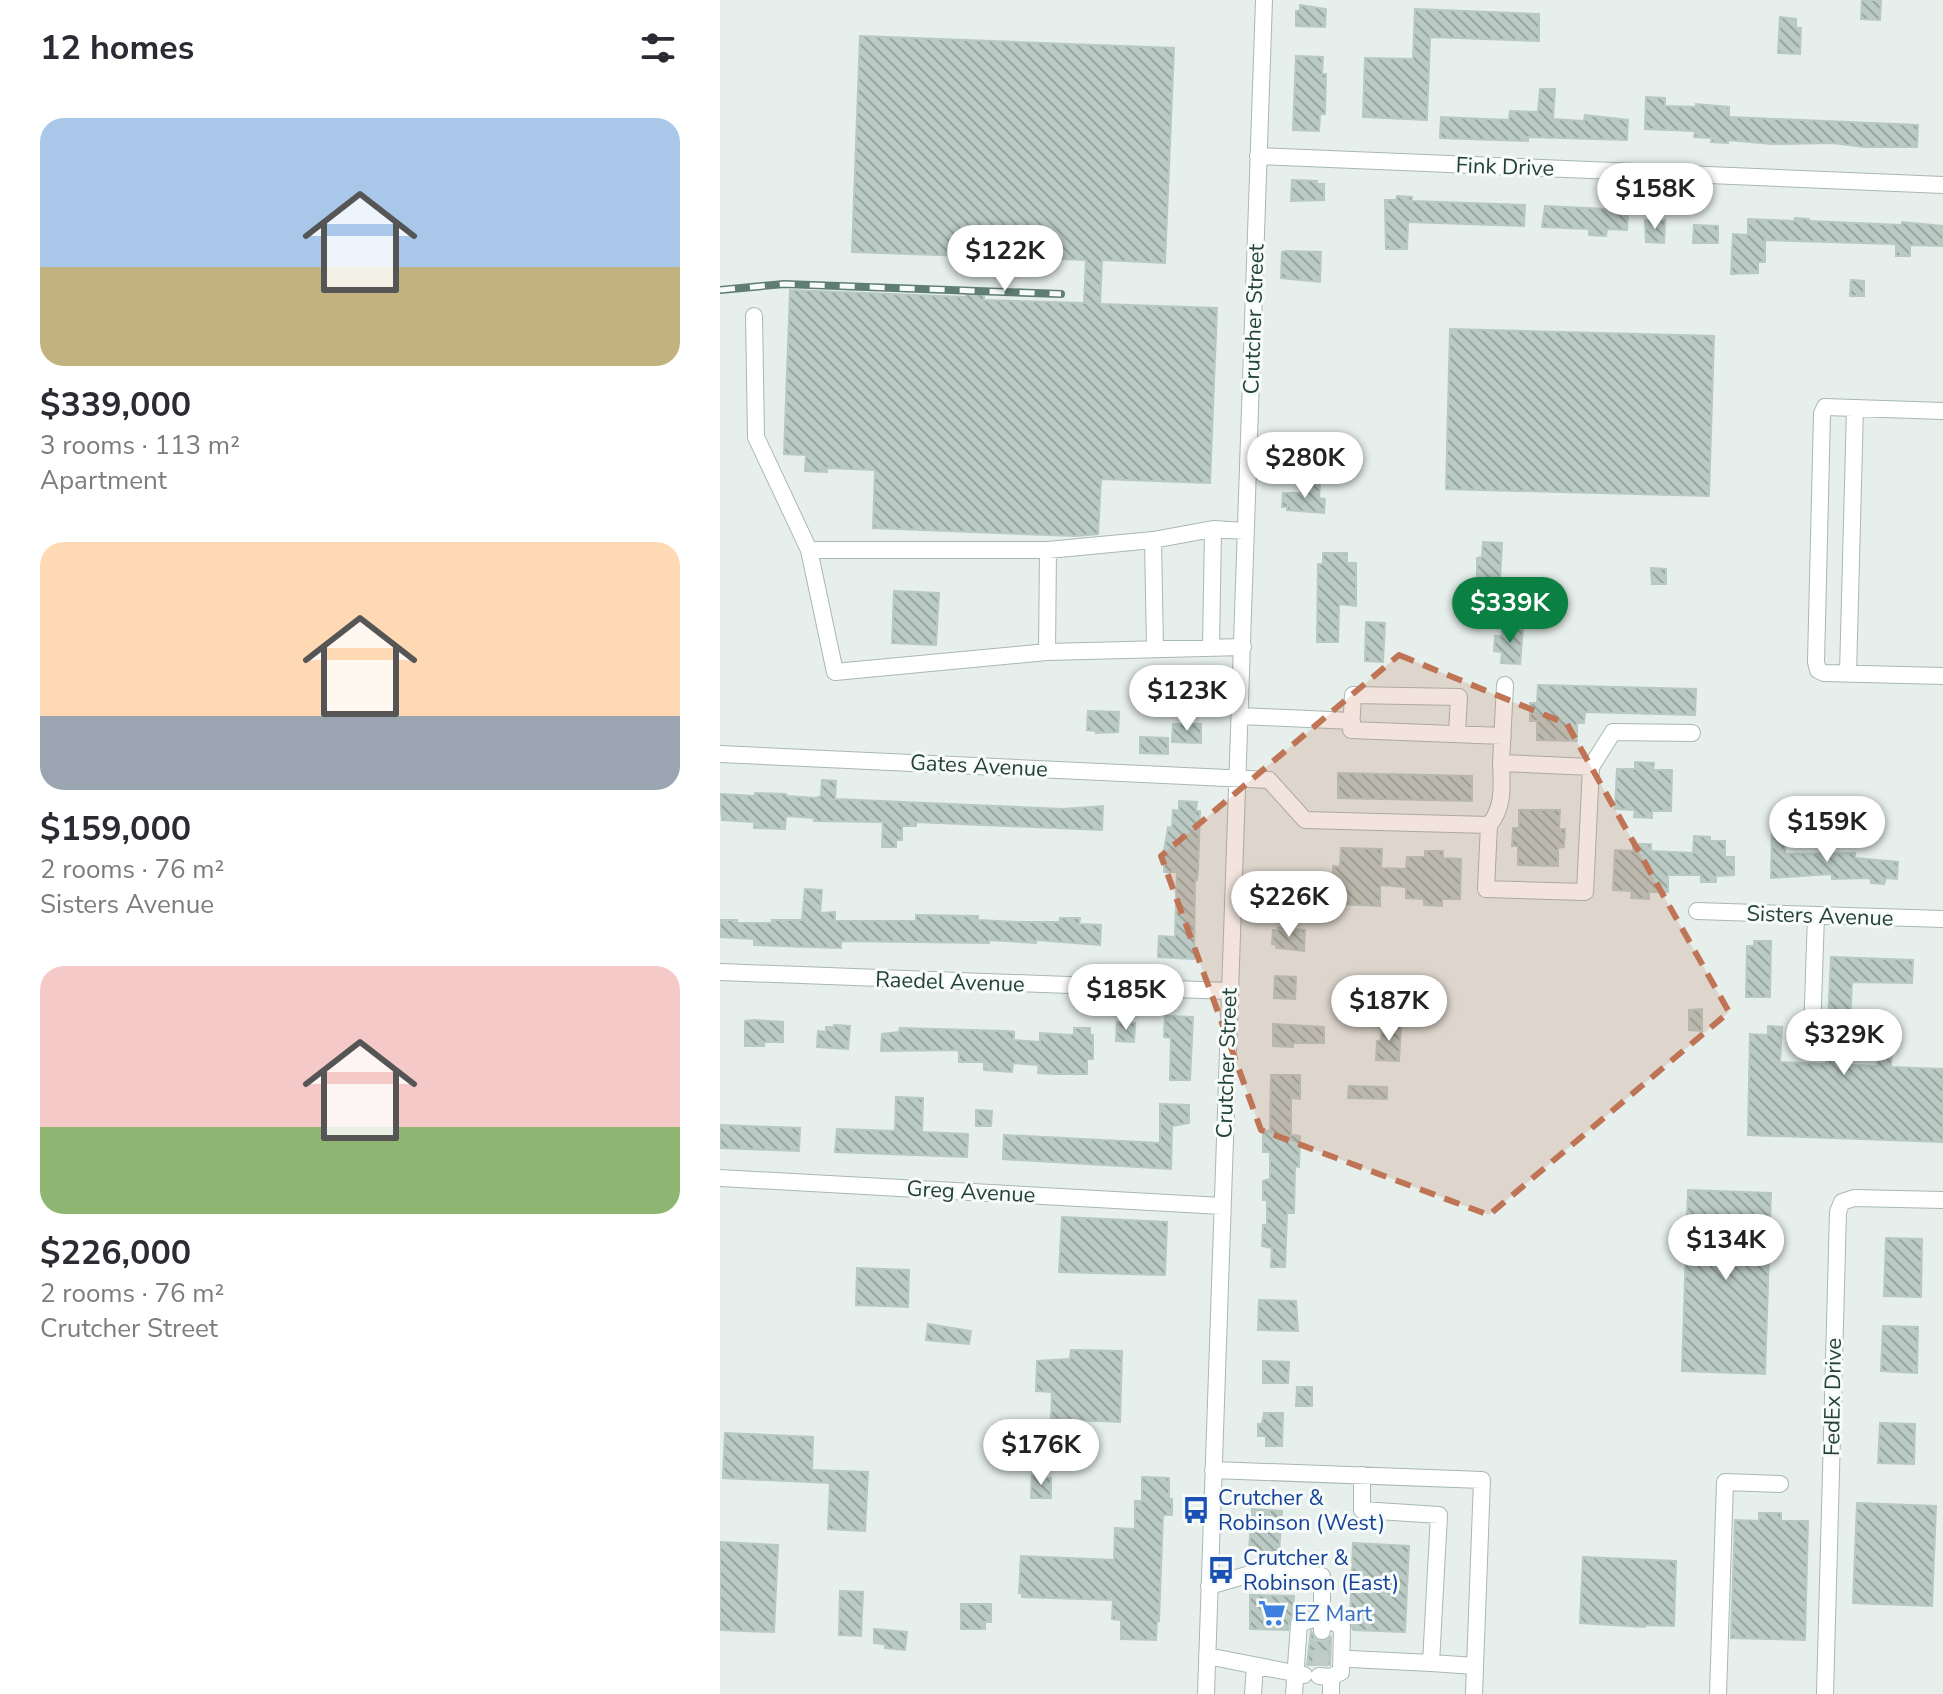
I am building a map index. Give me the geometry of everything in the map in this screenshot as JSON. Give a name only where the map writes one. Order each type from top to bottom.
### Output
[{"type":"street","name":"Crutcher Street","points":[[1206,1694],[1264,0]]},
{"type":"street","name":"Fink Drive","points":[[1258,156],[1943,185]]},
{"type":"street","points":[[754,316],[756,437],[809,550],[835,672],[1047,652],[1243,647]]},
{"type":"street","points":[[1943,411],[1825,407],[1822,414],[1816,662],[1818,670],[1824,673],[1943,676]]},
{"type":"street","points":[[1848,674],[1855,408]]},
{"type":"street","points":[[1211,647],[1213,529]]},
{"type":"street","points":[[809,550],[1048,550],[1153,540],[1213,529],[1245,531]]},
{"type":"street","points":[[1153,540],[1155,647]]},
{"type":"street","points":[[1047,652],[1048,550]]},
{"type":"street","points":[[1505,685],[1502,792],[1498,815],[1489,825],[1486,889],[1585,892],[1591,767],[1613,732],[1692,733]]},
{"type":"street","points":[[1457,733],[1459,697],[1353,695],[1351,730],[1503,736]]},
{"type":"street","points":[[1240,716],[1352,721]]},
{"type":"street","name":"Gates Avenue","points":[[720,754],[1238,776],[1269,780],[1305,820],[1489,825]]},
{"type":"street","points":[[1501,763],[1591,767]]},
{"type":"street","name":"Sisters Avenue","points":[[1697,911],[1943,919]]},
{"type":"street","points":[[1812,1034],[1816,915]]},
{"type":"street","name":"Raedel Avenue","points":[[720,972],[1228,991]]},
{"type":"street","name":"Greg Avenue","points":[[720,1178],[1222,1206]]},
{"type":"street","name":"FedEx Drive","points":[[1825,1694],[1838,1212],[1842,1202],[1854,1198],[1943,1200]]},
{"type":"street","points":[[1213,1470],[1482,1480],[1474,1694]]},
{"type":"street","points":[[1362,1475],[1362,1510],[1439,1515],[1431,1663]]},
{"type":"street","points":[[1718,1694],[1725,1482],[1780,1484]]},
{"type":"street","points":[[1209,1586],[1264,1570],[1322,1576],[1322,1623]]},
{"type":"street","points":[[1207,1656],[1296,1674],[1325,1678],[1341,1672],[1342,1627],[1322,1623],[1299,1624],[1296,1674],[1294,1694]]},
{"type":"street","points":[[1351,1659],[1475,1666]]},
{"type":"street","points":[[1253,1694],[1255,1666]]},
{"type":"highlighted area","points":[[1399,655],[1567,724],[1729,1012],[1489,1215],[1261,1130],[1161,856]]},
{"type":"building","points":[[1862,0],[1881,0],[1880,20],[1861,19]]},
{"type":"building","points":[[1300,5],[1326,9],[1325,27],[1296,26],[1296,11],[1300,11]]},
{"type":"building","points":[[1415,9],[1539,14],[1539,41],[1430,37],[1427,120],[1363,117],[1365,58],[1413,59]]},
{"type":"building","points":[[1780,17],[1796,19],[1796,28],[1801,28],[1800,54],[1778,53]]},
{"type":"building","points":[[860,36],[1174,48],[1165,263],[1102,260],[1100,304],[1217,308],[1210,483],[1101,479],[1098,534],[1076,536],[873,528],[875,470],[827,468],[827,472],[805,471],[806,455],[784,454],[790,290],[966,297],[966,294],[984,294],[984,300],[1084,303],[1086,260],[852,252]]},
{"type":"building","points":[[1296,56],[1323,57],[1322,74],[1326,74],[1325,114],[1320,114],[1319,131],[1293,130]]},
{"type":"building","points":[[1540,89],[1555,89],[1553,119],[1584,121],[1585,115],[1628,120],[1627,140],[1440,138],[1441,117],[1509,120],[1510,111],[1538,112]]},
{"type":"building","points":[[1646,97],[1665,98],[1665,106],[1696,107],[1696,104],[1729,107],[1729,117],[1918,125],[1917,147],[1728,140],[1728,143],[1711,142],[1712,138],[1694,137],[1695,131],[1645,129]]},
{"type":"building","points":[[1292,180],[1324,184],[1324,200],[1291,201]]},
{"type":"building","points":[[1397,196],[1412,197],[1412,201],[1525,205],[1524,226],[1408,222],[1407,249],[1386,249],[1385,200],[1396,200]]},
{"type":"building","points":[[1545,206],[1628,210],[1627,230],[1607,229],[1606,236],[1589,235],[1589,229],[1542,227]]},
{"type":"building","points":[[1795,218],[1943,226],[1943,246],[1910,245],[1910,256],[1896,256],[1896,244],[1765,240],[1765,262],[1758,262],[1758,273],[1731,274],[1733,234],[1748,235],[1748,219],[1795,221]]},
{"type":"building","points":[[1645,220],[1665,220],[1664,243],[1646,242]]},
{"type":"building","points":[[1694,225],[1718,226],[1718,243],[1693,243]]},
{"type":"building","points":[[1282,252],[1321,252],[1320,282],[1281,278]]},
{"type":"building","points":[[1851,280],[1864,281],[1864,296],[1850,296]]},
{"type":"building","points":[[1450,329],[1714,336],[1709,496],[1446,489]]},
{"type":"building","points":[[1307,482],[1320,483],[1319,498],[1325,499],[1324,513],[1282,507],[1283,493],[1306,493]]},
{"type":"building","points":[[1483,542],[1502,543],[1499,597],[1477,596],[1477,558],[1482,557]]},
{"type":"building","points":[[1323,553],[1347,553],[1347,563],[1356,563],[1356,606],[1339,604],[1338,642],[1317,642],[1318,564],[1323,564]]},
{"type":"building","points":[[1651,568],[1666,569],[1666,584],[1652,584]]},
{"type":"building","points":[[894,591],[939,593],[936,645],[892,643]]},
{"type":"building","points":[[1366,622],[1385,623],[1383,662],[1365,661]]},
{"type":"building","points":[[1503,626],[1523,628],[1520,664],[1501,663],[1502,652],[1494,651],[1495,636],[1502,636]]},
{"type":"building","points":[[1538,685],[1696,689],[1695,715],[1585,712],[1584,723],[1577,723],[1577,741],[1537,740],[1537,721],[1530,721],[1530,703],[1537,703]]},
{"type":"building","points":[[1088,711],[1119,712],[1118,732],[1096,733],[1087,730]]},
{"type":"building","points":[[1173,724],[1201,724],[1201,743],[1172,742]]},
{"type":"building","points":[[1140,737],[1168,738],[1168,754],[1140,753]]},
{"type":"building","points":[[1635,762],[1654,763],[1653,770],[1672,770],[1671,811],[1652,811],[1652,818],[1634,817],[1635,810],[1615,809],[1617,769],[1635,769]]},
{"type":"building","points":[[1338,773],[1472,776],[1472,801],[1338,798]]},
{"type":"building","points":[[822,780],[836,781],[835,799],[1063,809],[1103,806],[1102,830],[916,822],[916,826],[902,826],[902,840],[896,840],[896,847],[882,847],[883,822],[814,821],[815,818],[786,816],[785,829],[754,828],[754,822],[722,820],[720,794],[786,794],[816,798],[821,796]]},
{"type":"building","points":[[1179,801],[1197,802],[1196,811],[1200,811],[1194,959],[1158,957],[1159,936],[1175,937],[1177,872],[1164,872],[1164,851],[1168,827],[1172,828],[1173,810],[1179,811]]},
{"type":"building","points":[[1519,810],[1560,810],[1559,829],[1565,829],[1564,847],[1558,848],[1558,866],[1518,865],[1518,846],[1512,846],[1513,828],[1519,828]]},
{"type":"building","points":[[1772,828],[1785,829],[1785,854],[1855,853],[1855,858],[1898,862],[1897,879],[1886,878],[1884,884],[1871,883],[1868,878],[1832,879],[1832,874],[1771,878]]},
{"type":"building","points":[[1694,836],[1725,841],[1725,857],[1734,857],[1734,875],[1716,876],[1716,882],[1701,882],[1701,875],[1668,875],[1668,892],[1649,892],[1649,899],[1631,898],[1632,891],[1613,890],[1615,850],[1633,851],[1633,844],[1651,844],[1651,851],[1693,853]]},
{"type":"building","points":[[1341,848],[1382,849],[1381,868],[1406,869],[1407,857],[1425,857],[1425,851],[1443,851],[1443,858],[1461,859],[1460,899],[1442,899],[1442,906],[1424,905],[1424,899],[1406,898],[1406,887],[1380,885],[1380,906],[1339,904],[1340,884],[1333,884],[1333,866],[1340,867]]},
{"type":"building","points":[[805,889],[822,890],[820,913],[835,912],[835,921],[916,921],[916,915],[978,916],[978,920],[1016,922],[1060,922],[1060,918],[1080,918],[1079,924],[1101,925],[1100,945],[1036,940],[1036,943],[989,940],[989,943],[841,941],[841,948],[754,945],[754,939],[720,937],[720,920],[772,923],[772,920],[802,920]]},
{"type":"building","points":[[1273,930],[1305,930],[1304,951],[1276,948],[1277,945],[1272,944]]},
{"type":"building","points":[[1754,941],[1771,941],[1770,997],[1746,997],[1747,946],[1754,946]]},
{"type":"building","points":[[1831,957],[1913,960],[1912,983],[1852,982],[1848,1065],[1877,1066],[1878,1041],[1892,1042],[1891,1067],[1943,1069],[1943,1142],[1748,1135],[1750,1034],[1768,1035],[1768,1026],[1782,1027],[1780,1062],[1826,1064]]},
{"type":"building","points":[[1275,976],[1296,977],[1295,999],[1274,998]]},
{"type":"building","points":[[1702,1009],[1702,1031],[1689,1030],[1689,1010]]},
{"type":"building","points":[[1165,1016],[1193,1017],[1190,1080],[1170,1080],[1171,1038],[1164,1037]]},
{"type":"building","points":[[745,1021],[783,1022],[783,1042],[745,1046]]},
{"type":"building","points":[[1117,1022],[1135,1023],[1134,1042],[1116,1041]]},
{"type":"building","points":[[1273,1024],[1324,1027],[1324,1043],[1273,1046]]},
{"type":"building","points":[[1382,1024],[1401,1025],[1399,1061],[1376,1060]]},
{"type":"building","points":[[850,1026],[848,1049],[817,1047],[818,1031],[826,1032],[826,1027]]},
{"type":"building","points":[[900,1028],[1006,1031],[1014,1032],[1014,1040],[1040,1042],[1040,1033],[1071,1035],[1074,1028],[1090,1028],[1093,1059],[1087,1059],[1087,1074],[1054,1074],[1038,1073],[1039,1065],[1013,1063],[1012,1072],[984,1070],[984,1062],[959,1062],[959,1050],[881,1051],[882,1034],[899,1032]]},
{"type":"building","points":[[1271,1075],[1300,1075],[1300,1099],[1291,1098],[1291,1135],[1300,1136],[1299,1167],[1295,1166],[1294,1213],[1287,1213],[1285,1267],[1271,1267],[1272,1248],[1262,1246],[1263,1225],[1267,1225],[1263,1181],[1270,1179],[1270,1152],[1263,1152],[1263,1131],[1270,1131]]},
{"type":"building","points":[[1349,1086],[1387,1087],[1387,1099],[1348,1098]]},
{"type":"building","points":[[896,1097],[923,1098],[922,1132],[968,1134],[967,1157],[835,1152],[837,1129],[895,1131]]},
{"type":"building","points":[[1160,1104],[1189,1105],[1189,1123],[1172,1126],[1171,1169],[1003,1159],[1004,1135],[1160,1143]]},
{"type":"building","points":[[976,1110],[992,1111],[991,1126],[976,1126]]},
{"type":"building","points":[[720,1125],[800,1128],[799,1151],[720,1148]]},
{"type":"building","points":[[1688,1190],[1771,1193],[1765,1374],[1682,1371]]},
{"type":"building","points":[[1062,1217],[1167,1222],[1165,1275],[1059,1272]]},
{"type":"building","points":[[1886,1238],[1922,1239],[1921,1297],[1884,1296]]},
{"type":"building","points":[[857,1268],[909,1270],[908,1307],[856,1305]]},
{"type":"building","points":[[1259,1300],[1296,1301],[1298,1331],[1258,1330]]},
{"type":"building","points":[[928,1324],[971,1331],[969,1344],[926,1340]]},
{"type":"building","points":[[1883,1326],[1918,1327],[1917,1373],[1881,1371]]},
{"type":"building","points":[[1071,1350],[1122,1351],[1120,1422],[1051,1419],[1052,1392],[1036,1391],[1037,1361],[1070,1359]]},
{"type":"building","points":[[1263,1361],[1289,1362],[1288,1383],[1263,1383]]},
{"type":"building","points":[[1297,1387],[1312,1387],[1312,1406],[1296,1406]]},
{"type":"building","points":[[1264,1413],[1283,1413],[1282,1446],[1266,1446],[1266,1436],[1258,1436],[1258,1424],[1262,1424]]},
{"type":"building","points":[[1880,1423],[1915,1424],[1914,1464],[1878,1463]]},
{"type":"building","points":[[725,1433],[813,1437],[812,1470],[868,1472],[865,1531],[828,1529],[830,1483],[723,1478]]},
{"type":"building","points":[[1032,1475],[1051,1478],[1051,1498],[1031,1498]]},
{"type":"building","points":[[1142,1477],[1169,1478],[1169,1499],[1172,1499],[1172,1515],[1163,1515],[1156,1640],[1121,1639],[1121,1620],[1112,1619],[1113,1600],[1022,1597],[1019,1593],[1021,1556],[1114,1560],[1115,1528],[1135,1529],[1135,1501],[1142,1501]]},
{"type":"building","points":[[1857,1503],[1936,1506],[1932,1606],[1853,1603]]},
{"type":"building","points":[[1252,1509],[1282,1511],[1279,1552],[1249,1550]]},
{"type":"building","points":[[1759,1513],[1781,1513],[1781,1521],[1808,1521],[1805,1640],[1731,1638],[1735,1520],[1759,1521]]},
{"type":"building","points":[[720,1542],[778,1545],[774,1632],[720,1630]]},
{"type":"building","points":[[1353,1543],[1409,1546],[1405,1632],[1353,1630],[1350,1620]]},
{"type":"building","points":[[1583,1557],[1676,1561],[1674,1626],[1580,1623]]},
{"type":"building","points":[[840,1591],[863,1592],[861,1636],[839,1635]]},
{"type":"building","name":"EZ Mart","points":[[1250,1595],[1294,1596],[1288,1630],[1250,1629]]},
{"type":"building","points":[[961,1604],[991,1604],[991,1622],[985,1622],[985,1629],[961,1629]]},
{"type":"building","points":[[874,1629],[907,1632],[905,1650],[885,1648],[885,1644],[874,1643]]},
{"type":"building","points":[[1311,1631],[1317,1641],[1323,1642],[1331,1637],[1330,1665],[1307,1665]]},
{"type":"tunnel","points":[[1320,1666],[1322,1631]]},
{"type":"railway","points":[[720,290],[784,284],[1061,294]]},
{"type":"place","name":"Crutcher & Robinson (West)","points":[[1196,1510]]},
{"type":"place","name":"Crutcher & Robinson (East)","points":[[1221,1570]]},
{"type":"place","name":"EZ Mart","points":[[1272,1613]]}]
